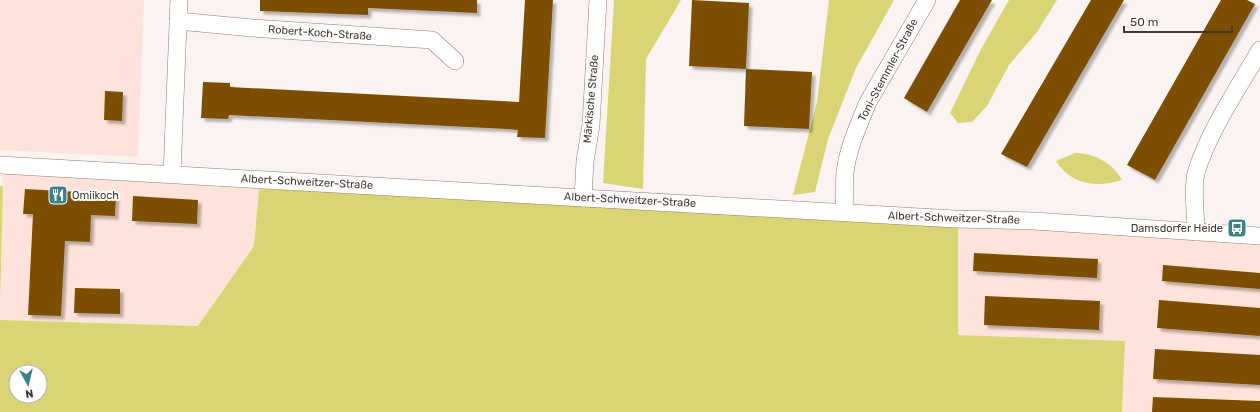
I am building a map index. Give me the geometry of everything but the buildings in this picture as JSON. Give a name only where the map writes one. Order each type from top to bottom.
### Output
[{"type":"street","points":[[172,174],[179,0]]},
{"type":"street","name":"Märkische Straße","points":[[583,198],[585,161],[591,125],[598,0]]},
{"type":"street","name":"Toni-Stemmler-Straße","points":[[844,212],[845,172],[851,147],[868,102],[927,0]]},
{"type":"street","name":"Robert-Koch-Straße","points":[[178,21],[252,28],[432,40],[455,61]]},
{"type":"street","points":[[1196,232],[1196,174],[1209,142],[1260,50]]},
{"type":"street","name":"Albert-Schweitzer-Straße","points":[[0,165],[583,198],[1034,221],[1260,236]]},
{"type":"shaded area","points":[[0,0],[144,0],[138,157],[0,150]]},
{"type":"shaded area","points":[[614,0],[681,0],[646,59],[643,189],[603,183]]},
{"type":"shaded area","points":[[829,0],[894,0],[856,68],[828,139],[815,192],[793,195],[817,102]]},
{"type":"shaded area","points":[[1009,0],[1057,0],[1037,32],[1009,65],[987,106],[972,122],[958,123],[950,113],[981,49]]},
{"type":"shaded area","points":[[1075,153],[1082,153],[1102,160],[1114,169],[1122,180],[1103,184],[1094,184],[1077,180],[1062,169],[1056,161]]},
{"type":"shaded area","points":[[3,172],[259,189],[254,246],[198,326],[0,320]]},
{"type":"shaded area","points":[[0,186],[3,186],[0,306]]},
{"type":"shaded area","points":[[259,189],[844,212],[955,219],[958,229],[958,335],[1125,341],[1122,412],[0,412],[0,320],[198,326],[254,246]]},
{"type":"shaded area","points":[[955,219],[1260,236],[1260,412],[1122,412],[1125,341],[958,336],[958,229]]},
{"type":"place","name":"Omiikoch","points":[[58,195]]},
{"type":"place","name":"Damsdorfer Heide","points":[[1237,228]]}]
